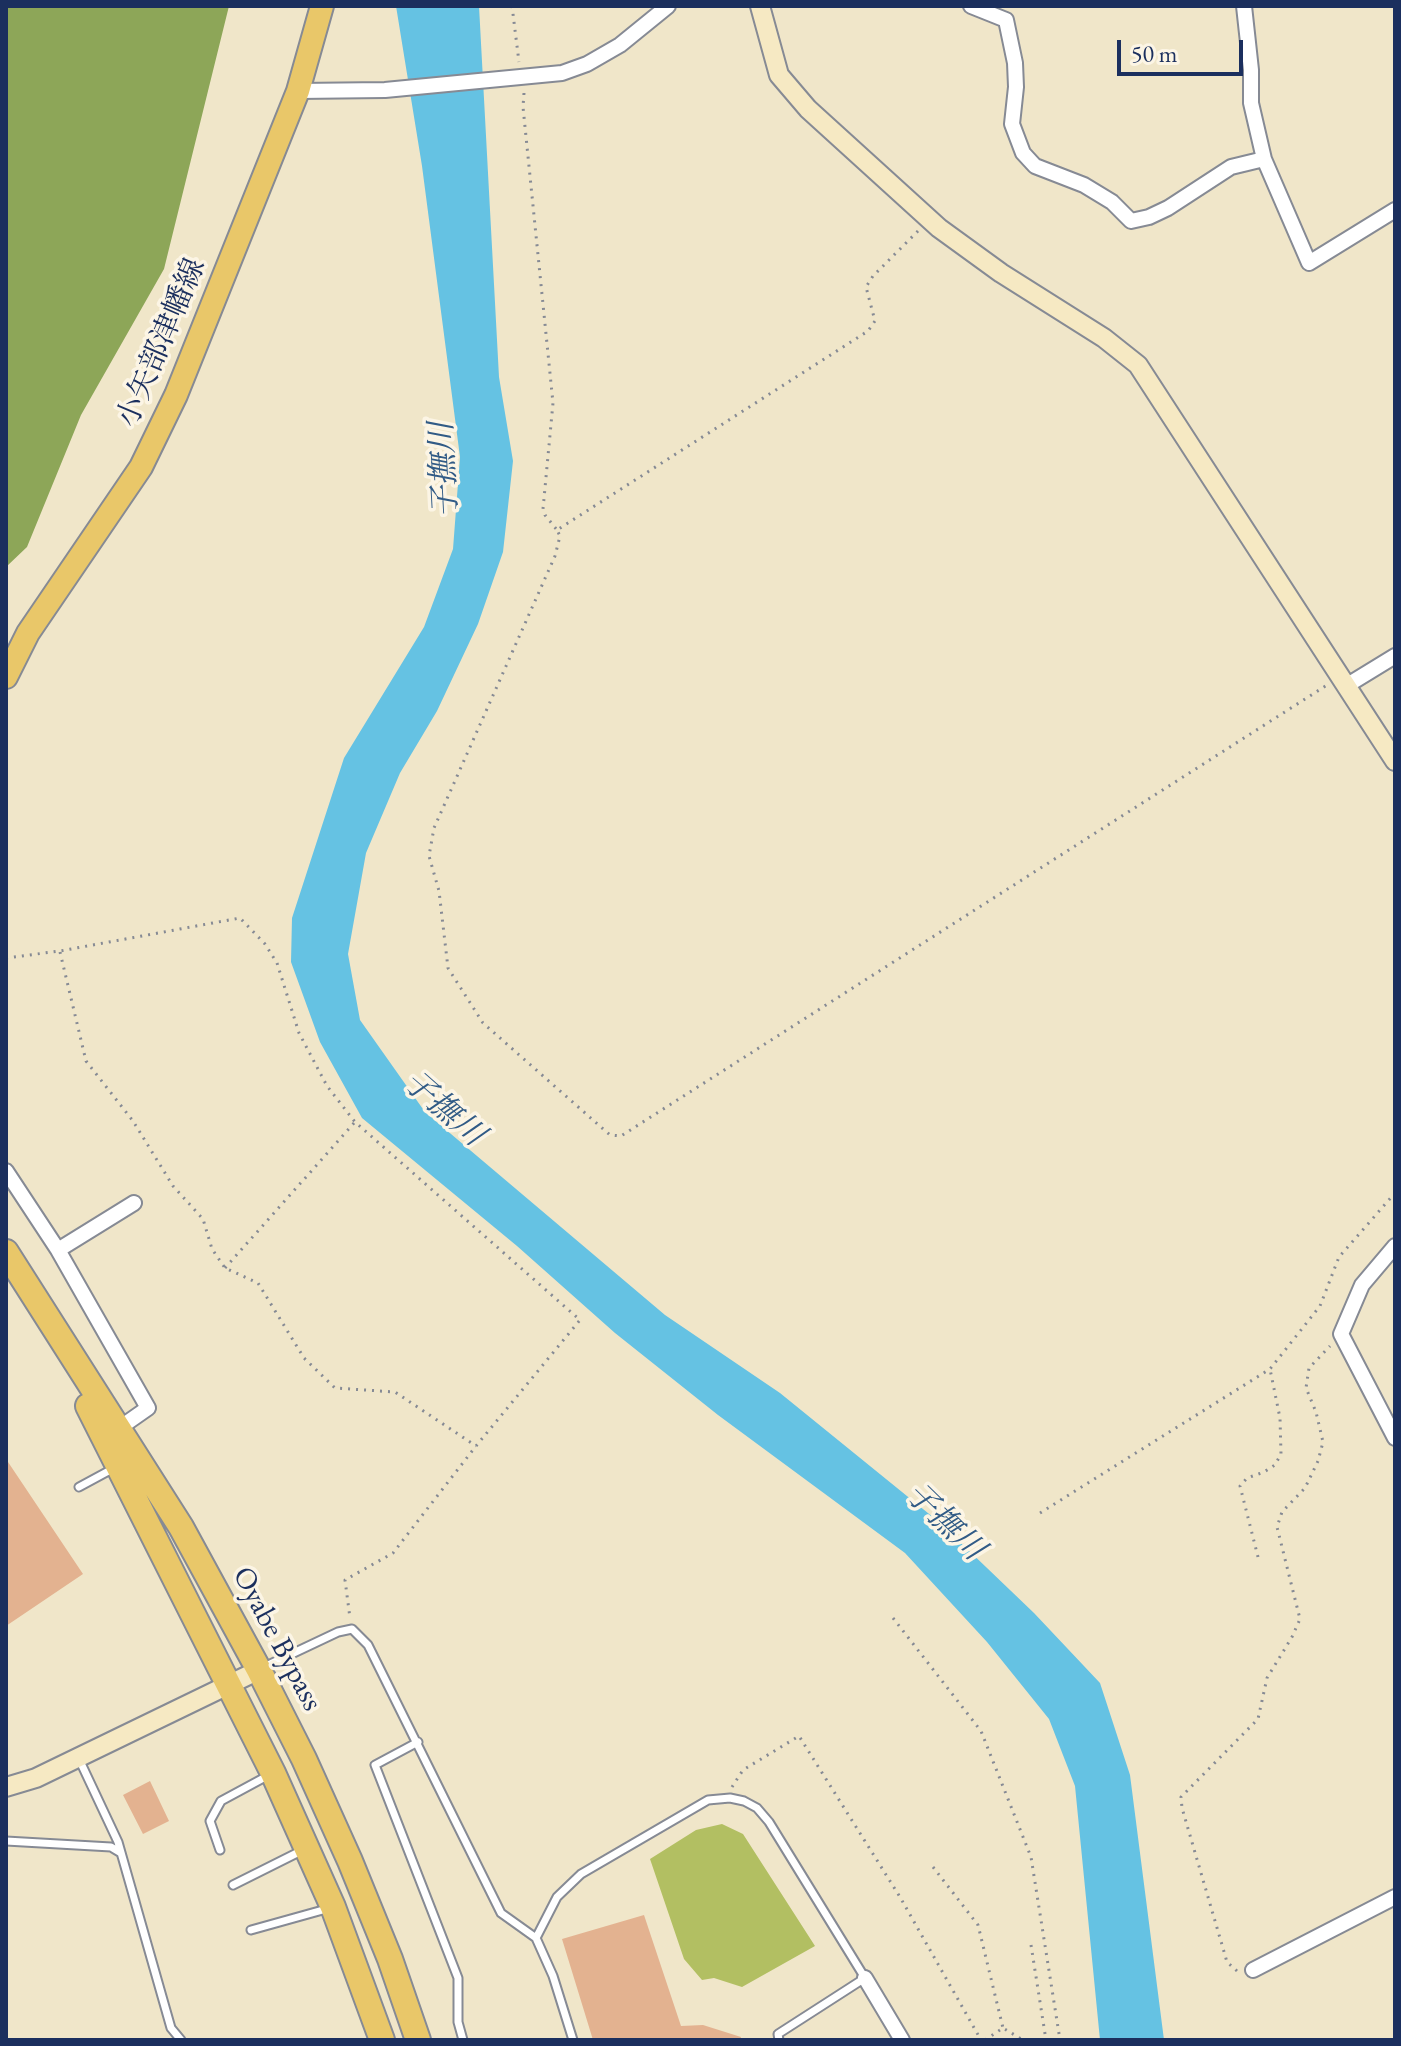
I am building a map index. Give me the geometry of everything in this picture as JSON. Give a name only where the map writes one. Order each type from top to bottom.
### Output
[{"type":"highway","name":"Oyabe Bypass","points":[[6,1252],[181,1527],[259,1670],[350,1861],[390,1959],[418,2040]]},
{"type":"highway","name":"Oyabe Bypass","points":[[31,1293],[273,1773],[333,1907],[382,2040]]},
{"type":"main road","name":"小矢部津幡線","points":[[6,677],[28,633],[148,453],[176,395],[298,91],[322,6]]},
{"type":"street","points":[[298,91],[385,90],[562,73],[587,64],[620,45],[668,6]]},
{"type":"street","points":[[760,6],[779,75],[808,109],[929,219],[1001,273],[1104,338],[1138,365],[1395,761]]},
{"type":"street","points":[[971,6],[1006,20],[1016,75],[1012,124],[1023,153],[1035,166],[1084,185],[1112,202],[1131,221],[1168,208],[1231,167],[1264,159]]},
{"type":"street","points":[[1244,6],[1251,103],[1264,159],[1309,263],[1395,210]]},
{"type":"street","points":[[1343,681],[1395,656]]},
{"type":"street","points":[[6,1171],[58,1250],[148,1408],[118,1429]]},
{"type":"street","points":[[58,1250],[134,1203]]},
{"type":"street","points":[[1395,1246],[1362,1285],[1341,1334],[1395,1438]]},
{"type":"street","points":[[6,1787],[79,1759],[259,1670]]},
{"type":"street","points":[[1253,1970],[1395,1897]]},
{"type":"street","points":[[865,1978],[902,2040]]},
{"type":"lane","points":[[79,1487],[118,1466]]},
{"type":"lane","points":[[259,1670],[338,1632],[352,1629],[368,1645],[501,1913],[536,1938],[553,1976],[573,2040]]},
{"type":"lane","points":[[418,1742],[375,1765],[458,1978],[458,2022],[463,2040]]},
{"type":"lane","points":[[79,1759],[121,1853],[171,2028],[181,2040]]},
{"type":"lane","points":[[220,1850],[210,1821],[221,1801],[273,1773]]},
{"type":"lane","points":[[536,1938],[557,1897],[581,1874],[708,1800],[730,1798],[744,1801],[757,1808],[769,1822],[865,1978],[778,2034],[779,2040]]},
{"type":"lane","points":[[6,1841],[111,1847],[121,1853]]},
{"type":"lane","points":[[233,1885],[306,1848]]},
{"type":"lane","points":[[251,1930],[333,1907]]},
{"type":"path","points":[[512,6],[553,403],[543,509],[560,536],[555,556],[434,828],[429,856],[439,891],[448,968],[465,999],[507,1047],[610,1135],[621,1136],[1343,681]]},
{"type":"path","points":[[557,530],[868,331],[875,321],[866,287],[929,219]]},
{"type":"path","points":[[6,958],[240,918],[265,944],[277,963],[299,1033],[327,1086],[355,1122],[580,1320],[393,1553],[345,1580],[352,1629]]},
{"type":"path","points":[[60,951],[86,1061],[133,1121],[173,1186],[203,1219],[212,1249],[225,1268],[258,1283],[304,1358],[335,1388],[395,1392],[476,1446]]},
{"type":"path","points":[[225,1268],[355,1122]]},
{"type":"path","points":[[1040,1513],[1270,1369],[1320,1306],[1339,1257],[1395,1193]]},
{"type":"path","points":[[1253,1970],[1237,1971],[1227,1962],[1181,1797],[1258,1719],[1267,1678],[1300,1619],[1277,1527],[1282,1512],[1305,1488],[1323,1442],[1306,1388],[1309,1368],[1341,1334]]},
{"type":"path","points":[[1258,1557],[1240,1486],[1247,1478],[1275,1465],[1281,1454],[1280,1418],[1270,1369]]},
{"type":"path","points":[[893,1618],[981,1731],[1031,1857],[1060,2040]]},
{"type":"path","points":[[730,1798],[732,1787],[743,1770],[799,1736],[900,1897],[983,2040],[1003,2028]]},
{"type":"path","points":[[933,1867],[978,1925],[1003,2028],[1023,2040]]},
{"type":"path","points":[[1031,1945],[1046,2040]]},
{"type":"green space","points":[[6,6],[229,6],[164,269],[81,415],[27,547],[6,567]]},
{"type":"green space","points":[[722,1824],[743,1834],[815,1946],[742,1987],[714,1978],[702,1980],[684,1959],[650,1859],[696,1830]]},
{"type":"water","points":[[396,6],[479,6],[499,377],[513,461],[503,552],[478,624],[437,711],[400,773],[366,853],[348,954],[360,1020],[425,1112],[665,1315],[780,1393],[939,1522],[1034,1613],[1100,1683],[1130,1775],[1164,2040],[1100,2040],[1075,1786],[1049,1719],[987,1642],[905,1553],[718,1415],[615,1333],[517,1246],[362,1118],[320,1042],[291,962],[292,918],[344,758],[424,627],[453,549],[460,457],[422,166]]},
{"type":"building","points":[[6,1459],[83,1574],[6,1626]]},
{"type":"building","points":[[150,1781],[169,1821],[143,1834],[123,1795]]},
{"type":"building","points":[[644,1915],[681,2026],[703,2025],[741,2037],[740,2040],[593,2040],[562,1939]]},
{"type":"water label","name":"子撫川","points":[[445,470]]},
{"type":"water label","name":"子撫川","points":[[443,1109]]},
{"type":"water label","name":"子撫川","points":[[944,1522]]}]
